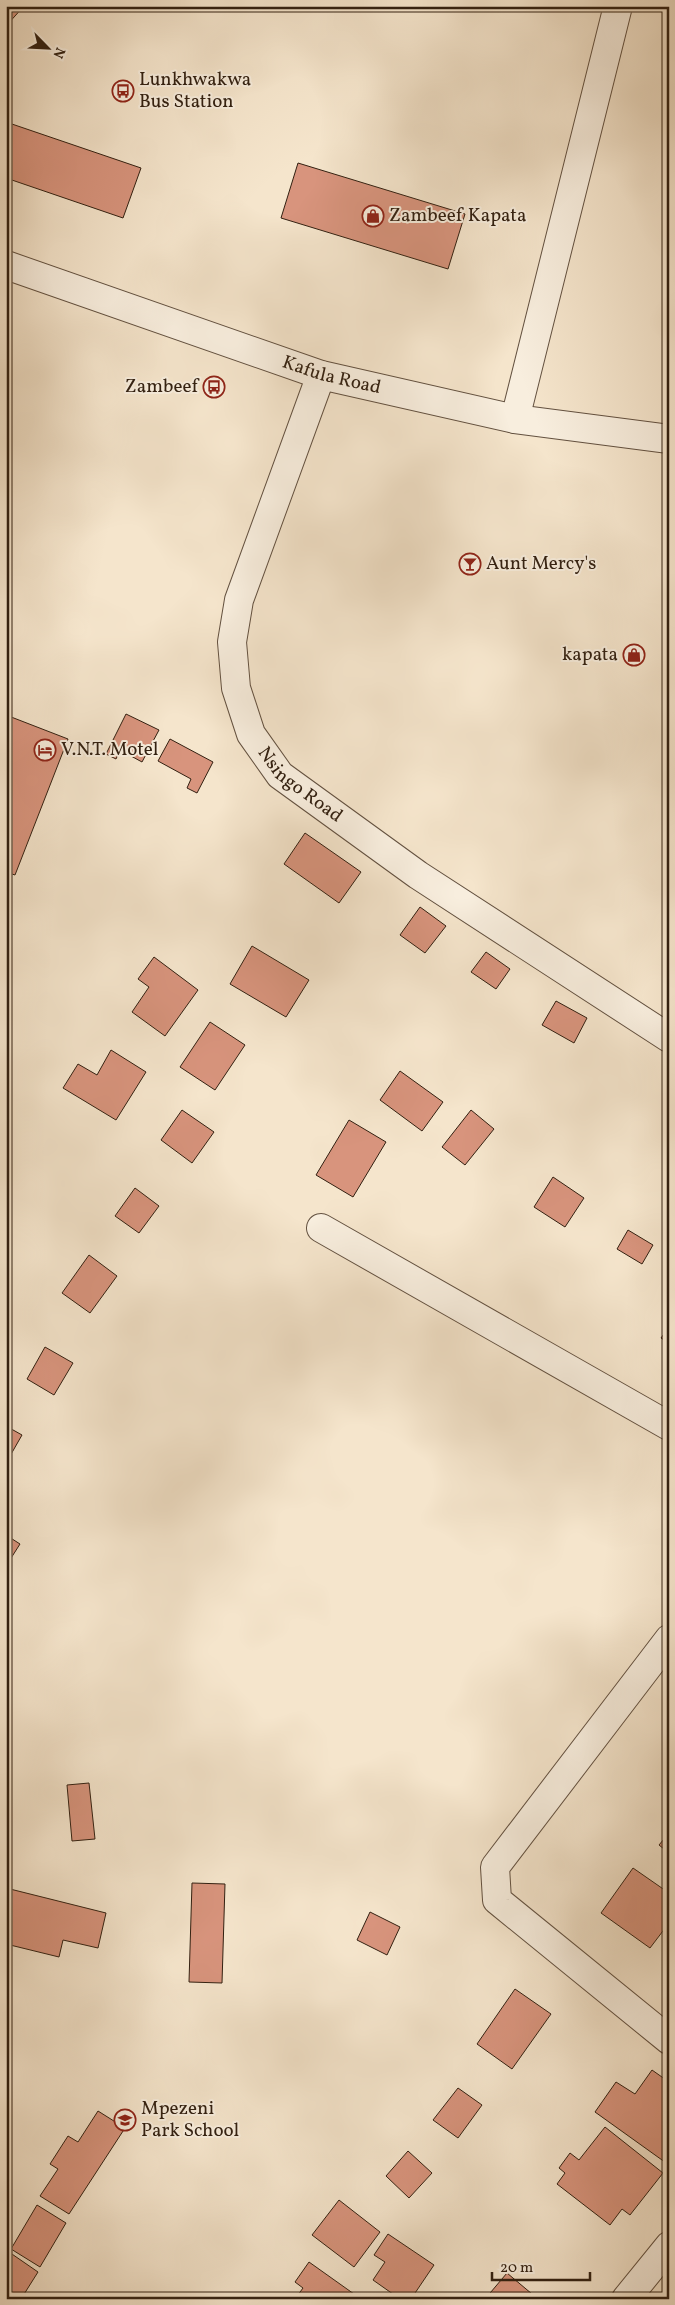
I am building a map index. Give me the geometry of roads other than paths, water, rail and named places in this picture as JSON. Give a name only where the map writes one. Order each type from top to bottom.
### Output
[{"type":"street","points":[[515,419],[618,6]]},
{"type":"street","name":"Kafula Road","points":[[6,265],[321,375],[515,419],[669,438]]},
{"type":"street","name":"Nsingo Road","points":[[321,375],[239,600],[232,642],[236,688],[251,734],[280,775],[288,781],[418,875],[669,1038]]},
{"type":"street","points":[[321,1228],[669,1426]]},
{"type":"street","points":[[669,1639],[495,1867],[494,1883],[497,1900],[669,2040]]},
{"type":"street","points":[[626,2299],[669,2246]]},
{"type":"place","name":"Lunkhwakwa Bus Station","points":[[123,91]]},
{"type":"place","name":"Zambeef Kapata","points":[[373,216]]},
{"type":"place","name":"Zambeef","points":[[214,387]]},
{"type":"place","name":"Aunt Mercy's","points":[[470,564]]},
{"type":"place","name":"kapata","points":[[634,655]]},
{"type":"place","name":"V.N.T. Motel","points":[[45,750]]},
{"type":"place","name":"Mpezeni Park School","points":[[125,2120]]}]
